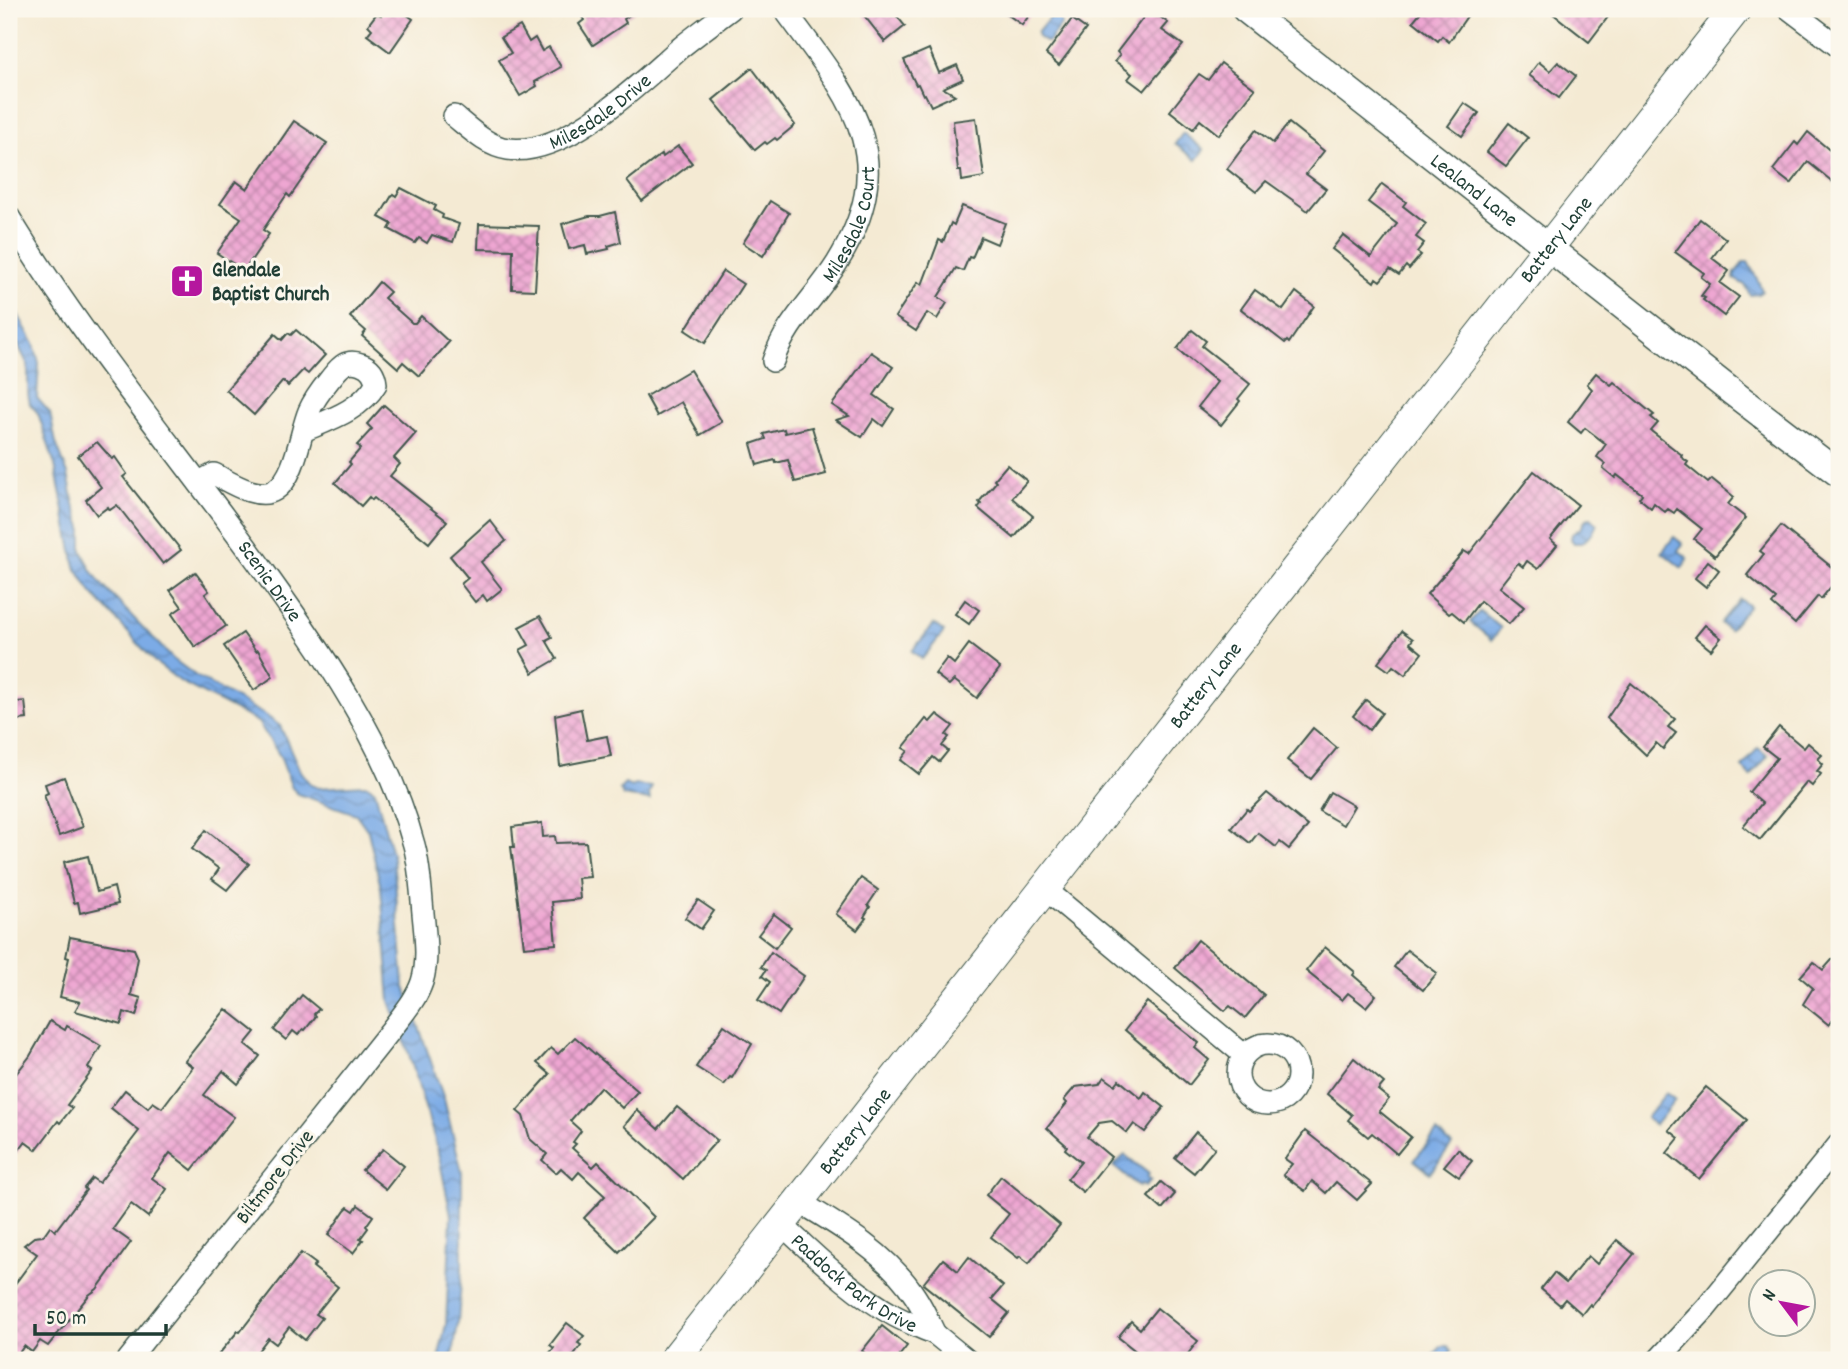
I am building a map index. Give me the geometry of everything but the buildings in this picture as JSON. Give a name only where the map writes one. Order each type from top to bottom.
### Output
[{"type":"main road","name":"Battery Lane","points":[[674,1360],[1736,9]]},
{"type":"street","name":"Milesdale Drive","points":[[454,116],[488,142],[506,149],[524,149],[558,140],[603,112],[731,9]]},
{"type":"street","name":"Milesdale Court","points":[[774,361],[782,337],[846,248],[864,203],[869,173],[862,136],[852,107],[783,9]]},
{"type":"street","name":"Lealand Lane","points":[[1245,9],[1839,474]]},
{"type":"street","points":[[1789,9],[1839,47]]},
{"type":"street","name":"Scenic Drive","points":[[9,217],[60,297],[301,623],[349,700],[386,768],[414,847],[421,890],[426,944],[423,979],[416,995]]},
{"type":"street","points":[[199,482],[214,474],[251,491],[274,491],[291,469],[303,431]]},
{"type":"street","points":[[1044,888],[1244,1055]]},
{"type":"street","name":"Biltmore Drive","points":[[128,1360],[416,995]]},
{"type":"street","points":[[1658,1360],[1706,1308],[1839,1144]]},
{"type":"street","name":"Paddock Park Drive","points":[[789,1212],[849,1233],[896,1272],[916,1296],[935,1334]]},
{"type":"street","name":"Paddock Park Drive","points":[[789,1212],[809,1250],[895,1316],[935,1334],[967,1360]]},
{"type":"water","points":[[1056,15],[1061,19],[1061,25],[1048,42],[1045,42],[1037,33],[1050,17]]},
{"type":"water","points":[[1183,133],[1204,150],[1196,160],[1175,144]]},
{"type":"water","points":[[1744,262],[1748,262],[1759,283],[1762,291],[1758,294],[1750,295],[1745,285],[1734,279],[1735,273]]},
{"type":"water","points":[[9,298],[34,344],[39,363],[37,398],[50,413],[56,443],[68,474],[82,527],[82,551],[103,586],[173,659],[196,676],[280,726],[300,771],[311,785],[319,788],[364,785],[375,791],[393,857],[404,984],[444,1099],[462,1172],[462,1268],[452,1360],[438,1360],[446,1324],[451,1215],[437,1147],[390,1001],[381,888],[368,831],[356,814],[298,794],[292,788],[280,756],[258,722],[181,682],[155,662],[92,593],[75,566],[55,465],[38,413],[30,404],[28,365],[9,327]]},
{"type":"water","points":[[1591,518],[1597,524],[1592,534],[1582,543],[1574,543],[1572,534],[1581,528],[1586,519]]},
{"type":"water","points":[[1674,537],[1683,544],[1678,550],[1688,558],[1682,568],[1662,552]]},
{"type":"water","points":[[1740,599],[1749,606],[1729,630],[1720,623]]},
{"type":"water","points":[[1480,611],[1501,628],[1492,640],[1470,622]]},
{"type":"water","points":[[934,624],[944,632],[922,659],[912,651]]},
{"type":"water","points":[[1758,748],[1768,756],[1751,776],[1742,768]]},
{"type":"water","points":[[625,784],[631,787],[652,787],[650,800],[623,796],[620,789]]},
{"type":"water","points":[[1666,1093],[1675,1100],[1655,1125],[1646,1118]]},
{"type":"water","points":[[1437,1132],[1452,1145],[1430,1173],[1414,1160]]},
{"type":"water","points":[[1125,1155],[1149,1174],[1147,1177],[1151,1180],[1145,1187],[1141,1184],[1139,1187],[1113,1166]]},
{"type":"water","points":[[1442,1346],[1448,1346],[1451,1350],[1449,1360],[1428,1360]]},
{"type":"place","name":"Glendale Baptist Church","points":[[187,281]]}]
